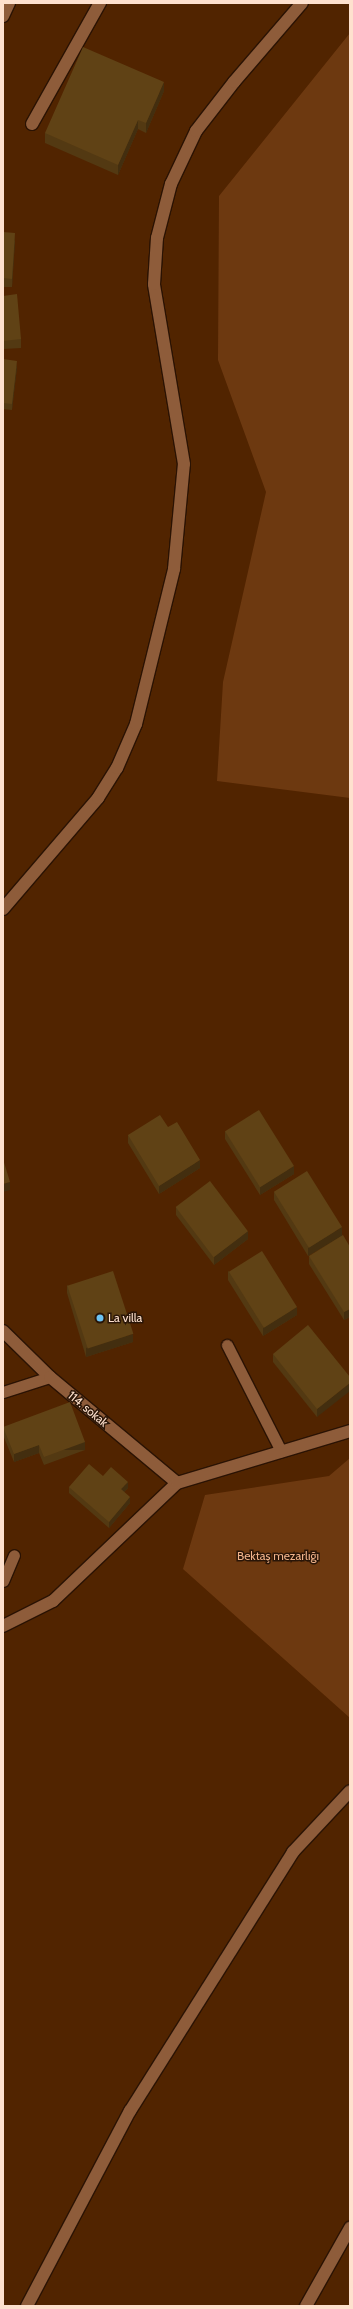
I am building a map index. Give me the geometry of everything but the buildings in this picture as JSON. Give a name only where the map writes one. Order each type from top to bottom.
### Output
[{"type":"street","points":[[3,16],[9,3]]},
{"type":"street","points":[[32,124],[100,3]]},
{"type":"street","points":[[3,909],[98,798],[117,768],[136,724],[174,569],[184,464],[154,284],[157,238],[171,184],[196,131],[234,82],[302,3]]},
{"type":"street","name":"114. sokak","points":[[3,1331],[50,1378],[177,1483]]},
{"type":"street","points":[[3,1626],[53,1601],[177,1483],[350,1431]]},
{"type":"street","points":[[27,2306],[130,2111],[292,1852],[350,1791]]},
{"type":"street","points":[[306,2306],[350,2228]]},
{"type":"lane","points":[[227,1345],[281,1451]]},
{"type":"lane","points":[[3,1392],[50,1378]]},
{"type":"lane","points":[[3,1581],[14,1555]]},
{"type":"green space","points":[[350,33],[350,798],[217,781],[223,682],[266,492],[218,360],[219,196]]},
{"type":"green space","name":"Bektaş mezarlığı","points":[[350,1458],[350,1718],[183,1569],[205,1495],[329,1476]]},
{"type":"place","name":"La villa","points":[[100,1318]]}]
